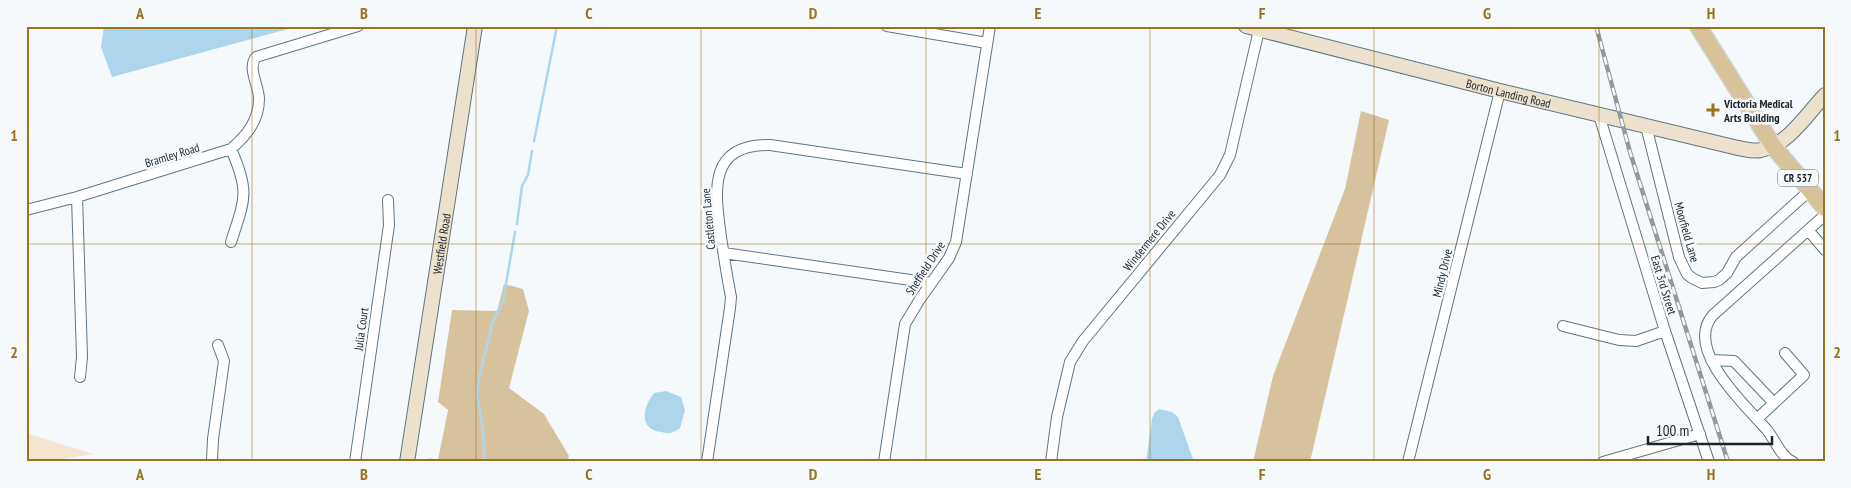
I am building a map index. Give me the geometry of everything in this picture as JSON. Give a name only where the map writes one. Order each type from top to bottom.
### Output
[{"type":"main road","name":"CR 537","points":[[1698,26],[1773,146],[1825,208]]},
{"type":"street","name":"Bramley Road","points":[[26,210],[77,197],[231,149],[247,134],[257,113],[259,97],[252,69],[253,62],[260,55],[358,26]]},
{"type":"street","name":"Westfield Road","points":[[407,462],[475,26]]},
{"type":"street","points":[[887,26],[987,43]]},
{"type":"street","name":"Sheffield Drive","points":[[884,462],[904,330],[908,318],[950,258],[955,247],[990,26]]},
{"type":"street","name":"Borton Landing Road","points":[[1253,28],[1500,91],[1738,148],[1759,151],[1773,146]]},
{"type":"street","name":"Windermere Drive","points":[[1051,462],[1057,417],[1070,362],[1083,341],[1220,175],[1230,155],[1253,28]]},
{"type":"street","name":"Mindy Drive","points":[[1408,462],[1500,91]]},
{"type":"street","points":[[1773,146],[1788,136],[1825,95]]},
{"type":"street","name":"East 3rd Street","points":[[1599,115],[1665,332],[1709,462]]},
{"type":"street","name":"Moorfield Lane","points":[[1646,126],[1678,257],[1687,274],[1702,283],[1714,282],[1723,277],[1736,257],[1809,191]]},
{"type":"street","name":"Castleton Lane","points":[[707,462],[731,298],[716,194],[720,172],[726,162],[735,153],[747,147],[770,145],[967,174]]},
{"type":"street","points":[[231,149],[242,177],[244,194],[231,242]]},
{"type":"street","points":[[77,197],[82,356],[80,377]]},
{"type":"street","name":"Julia Court","points":[[355,462],[389,224],[388,200]]},
{"type":"street","points":[[1793,462],[1785,459],[1769,432],[1720,378],[1711,360],[1705,328],[1709,320],[1825,215]]},
{"type":"street","points":[[1808,230],[1825,250]]},
{"type":"street","points":[[724,253],[931,284]]},
{"type":"street","points":[[1563,326],[1619,340],[1636,341],[1665,332]]},
{"type":"street","points":[[215,461],[213,440],[224,361],[218,345]]},
{"type":"street","points":[[1757,419],[1804,375],[1785,353]]},
{"type":"street","points":[[1711,360],[1734,361],[1774,403]]},
{"type":"street","points":[[1603,462],[1700,434]]},
{"type":"shaded area","points":[[1361,111],[1389,120],[1310,462],[1253,462],[1273,376],[1345,189]]},
{"type":"shaded area","points":[[504,284],[523,289],[529,311],[509,388],[544,414],[569,456],[567,462],[429,462],[429,458],[438,460],[448,410],[438,402],[452,310],[497,311]]},
{"type":"shaded area","points":[[26,433],[93,454],[46,462],[26,462]]},
{"type":"water","points":[[104,26],[299,26],[112,77],[101,47]]},
{"type":"water","points":[[666,391],[681,397],[685,410],[680,428],[669,433],[649,427],[645,417],[647,405],[654,393]]},
{"type":"water","points":[[1159,409],[1172,412],[1178,417],[1194,462],[1146,462],[1152,419],[1154,413]]},
{"type":"waterway","points":[[534,141],[557,26]]},
{"type":"waterway","points":[[517,224],[522,186],[528,175],[532,151]]},
{"type":"waterway","points":[[485,462],[482,422],[477,396],[478,382],[493,321],[503,301],[515,232]]},
{"type":"railway","points":[[1596,26],[1630,152],[1728,462]]},
{"type":"place","name":"Victoria Medical Arts Building","points":[[1713,110]]}]
